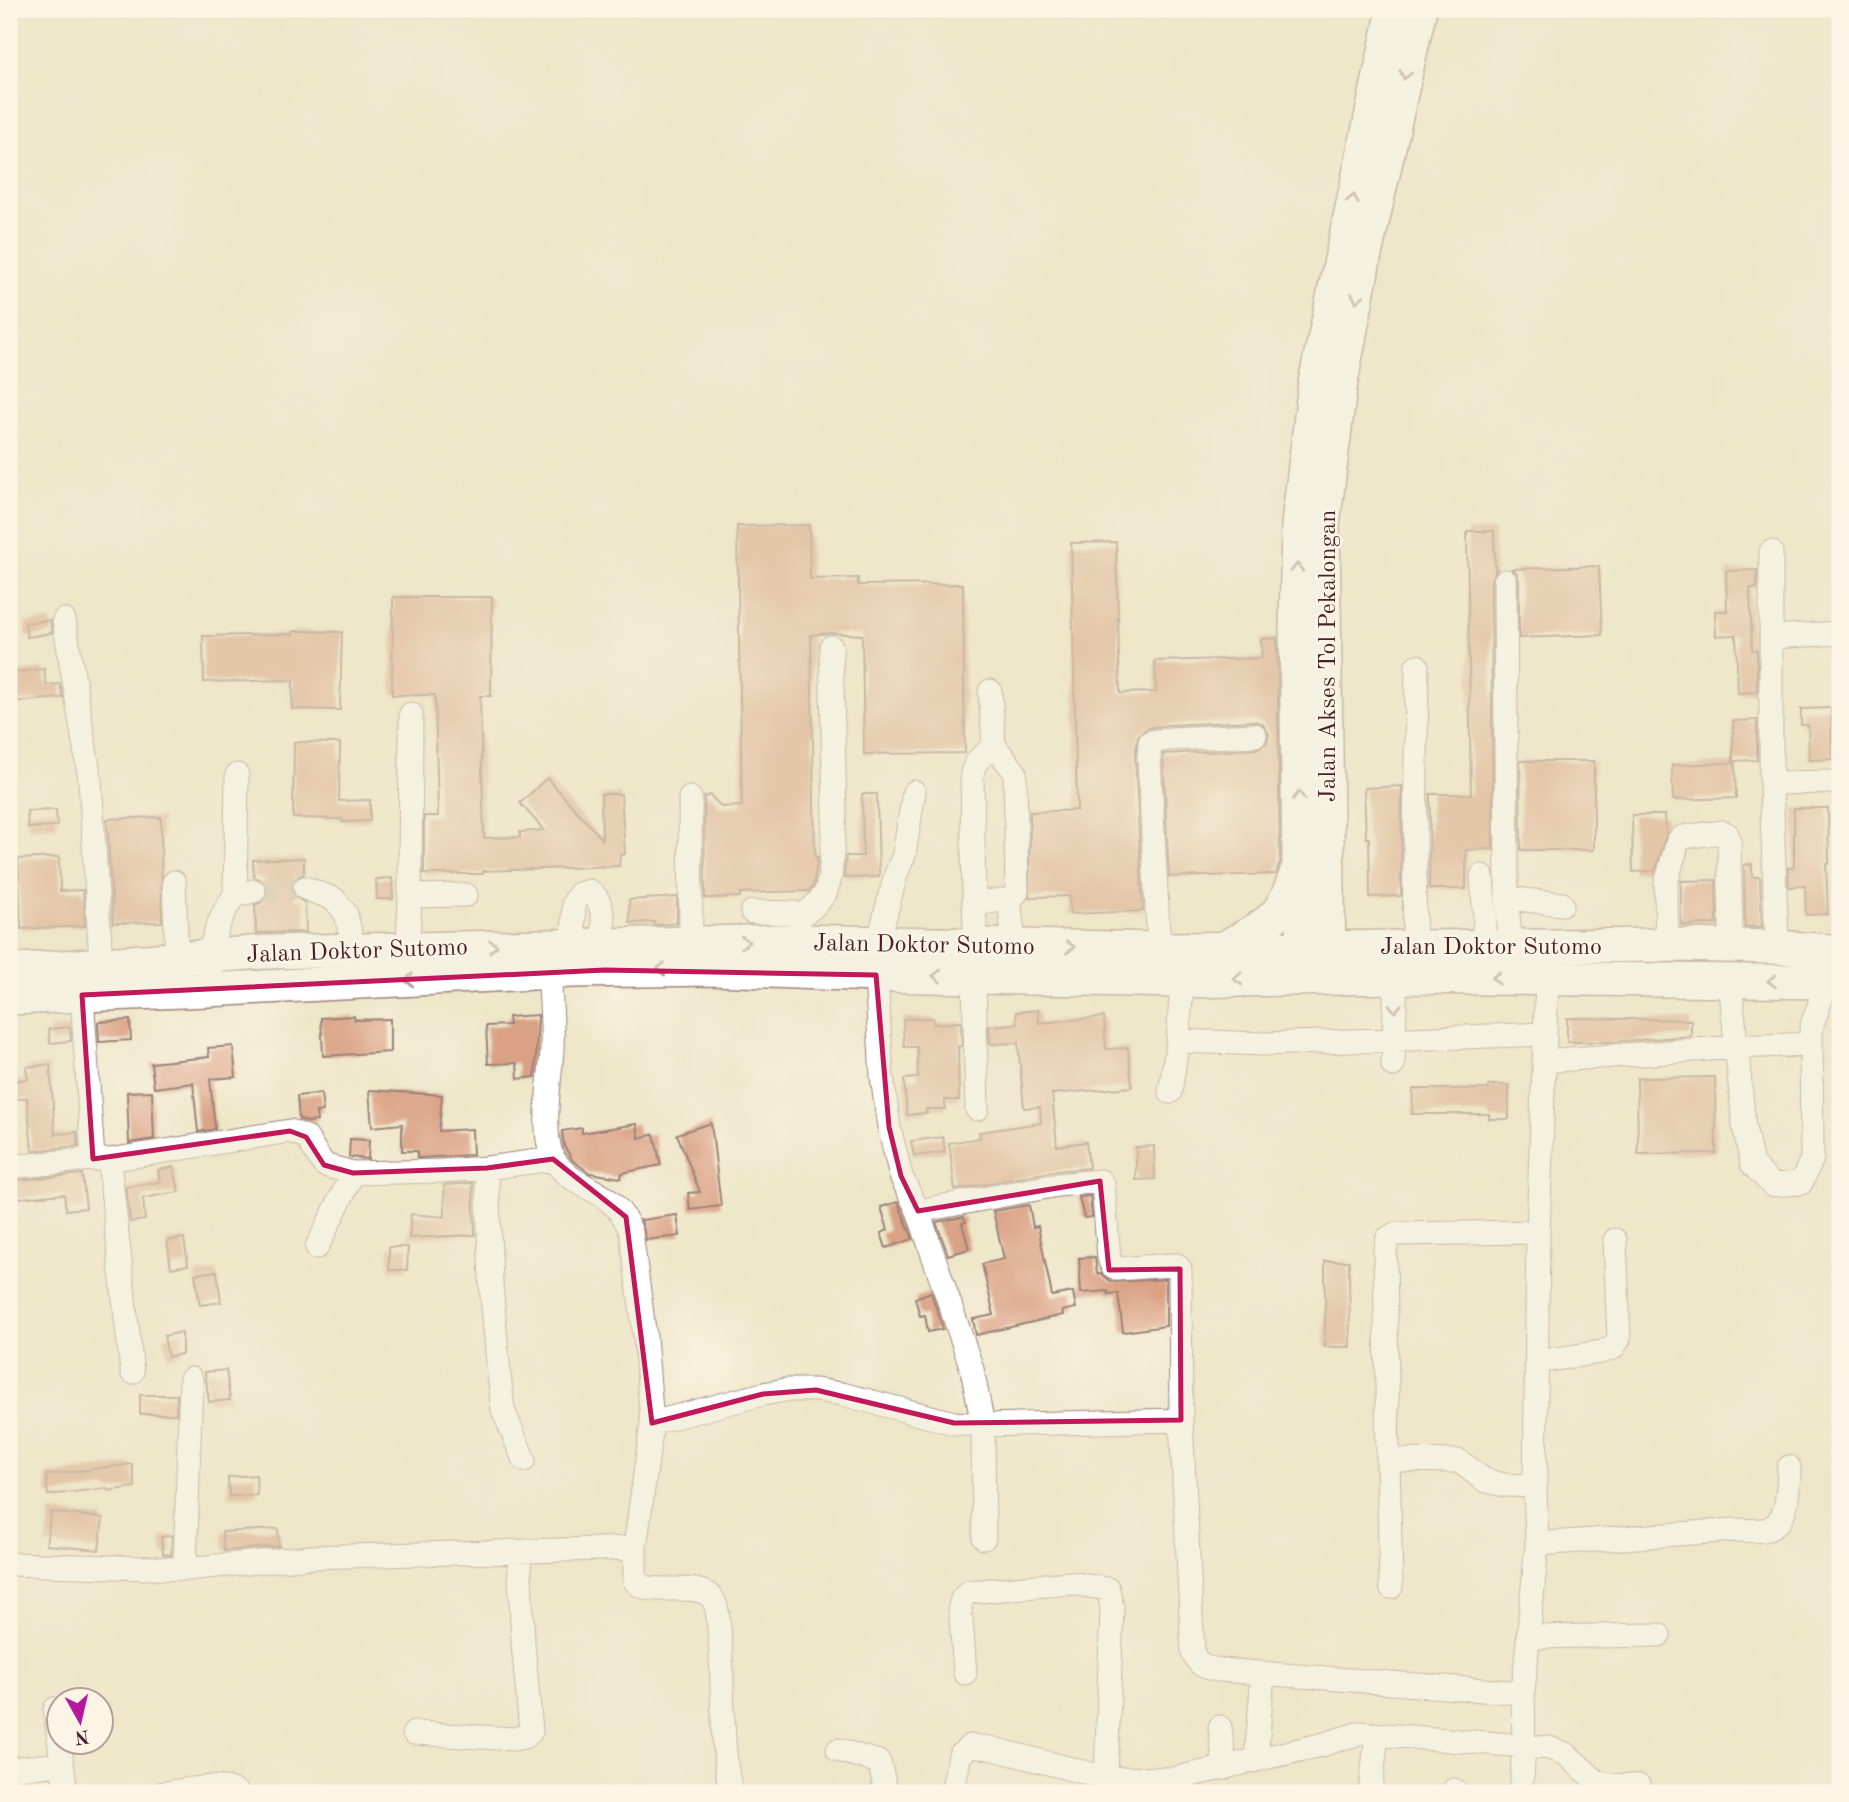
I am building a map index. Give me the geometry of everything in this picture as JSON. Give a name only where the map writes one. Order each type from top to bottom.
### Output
[{"type":"highway","name":"Jalan Akses Tol Pekalongan","points":[[1317,962],[1313,864],[1296,627],[1298,525],[1315,383],[1394,9]]},
{"type":"highway","name":"Jalan Akses Tol Pekalongan","points":[[1313,864],[1323,525],[1340,388],[1370,233],[1420,9]]},
{"type":"highway","points":[[1226,946],[1268,925],[1313,864],[1357,927],[1401,956]]},
{"type":"highway","name":"Jalan Doktor Sutomo","points":[[9,998],[360,982],[580,961],[691,943],[795,943],[877,959],[975,961],[1182,981],[1317,962],[1496,946],[1666,937],[1730,937],[1777,947],[1837,969]]},
{"type":"highway","name":"Jalan Doktor Sutomo","points":[[9,971],[101,963],[408,948],[715,969],[795,943]]},
{"type":"highway","name":"Jalan Doktor Sutomo","points":[[975,961],[1014,946],[1226,946],[1317,962]]},
{"type":"highway","name":"Jalan Doktor Sutomo","points":[[1401,956],[1547,979],[1730,981],[1837,969]]},
{"type":"street","points":[[1770,552],[1777,947]]},
{"type":"street","points":[[1496,946],[1507,898],[1505,581]]},
{"type":"street","points":[[64,620],[90,779],[101,963]]},
{"type":"street","points":[[1772,637],[1840,633]]},
{"type":"street","points":[[795,943],[813,907],[825,894],[830,878],[835,813],[831,646]]},
{"type":"street","points":[[1393,1065],[1417,666]]},
{"type":"street","points":[[990,691],[994,745],[1015,772],[1017,892],[1007,903]]},
{"type":"street","points":[[408,948],[411,713]]},
{"type":"street","points":[[1158,948],[1149,771],[1150,742],[1255,735]]},
{"type":"street","points":[[977,1109],[972,773],[976,762],[994,745]]},
{"type":"street","points":[[193,958],[222,912],[245,893],[237,775]]},
{"type":"street","points":[[1772,783],[1840,782]]},
{"type":"street","points":[[914,792],[904,855],[896,874],[877,959],[882,1076],[889,1127],[901,1176],[919,1211],[972,1369],[983,1424],[984,1538]]},
{"type":"street","points":[[690,797],[691,943]]},
{"type":"street","points":[[1666,937],[1666,883],[1678,841],[1683,836],[1722,832],[1727,834],[1729,839],[1730,937]]},
{"type":"street","points":[[1482,876],[1485,920],[1496,946]]},
{"type":"street","points":[[174,882],[193,958],[208,990]]},
{"type":"street","points":[[305,888],[334,899],[346,914],[360,982]]},
{"type":"street","points":[[410,896],[466,894]]},
{"type":"street","points":[[1507,898],[1562,904]]},
{"type":"street","points":[[974,904],[1001,900],[1007,903],[1010,907],[1014,946]]},
{"type":"street","points":[[752,912],[794,913],[795,943]]},
{"type":"street","points":[[580,961],[552,1050],[547,1112],[553,1159],[561,1169],[616,1206],[626,1217],[631,1232],[652,1423],[635,1548],[634,1576],[639,1586],[694,1589],[707,1593],[715,1600],[722,1716],[731,1793]]},
{"type":"street","points":[[1730,981],[1744,1126],[1752,1164],[1772,1185],[1801,1183],[1812,1159],[1811,1028],[1814,1015],[1837,969]]},
{"type":"street","points":[[1521,1793],[1523,1693],[1537,1544],[1535,1486],[1538,1232],[1547,979]]},
{"type":"street","points":[[1170,1091],[1178,1041],[1182,981]]},
{"type":"street","points":[[82,995],[101,1160],[132,1372]]},
{"type":"street","points":[[1178,1041],[1264,1044],[1545,1034]]},
{"type":"street","points":[[1544,1061],[1737,1046],[1811,1044]]},
{"type":"street","points":[[9,1167],[101,1160],[290,1131],[306,1137],[324,1165],[353,1173],[487,1168],[553,1159]]},
{"type":"street","points":[[487,1168],[491,1284],[503,1410],[524,1460]]},
{"type":"street","points":[[317,1247],[353,1173]]},
{"type":"street","points":[[919,1211],[1058,1185],[1100,1181],[1103,1184],[1109,1258],[1112,1266],[1118,1269],[1172,1265],[1180,1269],[1181,1420],[1193,1653],[1197,1662],[1220,1670],[1523,1693]]},
{"type":"street","points":[[1391,1587],[1385,1251],[1388,1238],[1395,1234],[1538,1232]]},
{"type":"street","points":[[1537,1362],[1601,1352],[1613,1348],[1619,1339],[1615,1240]]},
{"type":"street","points":[[185,1569],[191,1379]]},
{"type":"street","points":[[652,1423],[785,1390],[816,1390],[842,1394],[954,1423],[1181,1420]]},
{"type":"street","points":[[1388,1460],[1459,1461],[1484,1480],[1504,1485],[1535,1486]]},
{"type":"street","points":[[1537,1544],[1767,1530],[1780,1520],[1787,1503],[1790,1467]]},
{"type":"street","points":[[9,1564],[185,1569],[311,1558],[635,1548]]},
{"type":"street","points":[[414,1733],[514,1740],[526,1737],[531,1731],[519,1552]]},
{"type":"street","points":[[965,1673],[960,1606],[963,1597],[969,1592],[1070,1583],[1108,1589],[1112,1607],[1105,1778]]},
{"type":"street","points":[[1530,1637],[1659,1634]]},
{"type":"street","points":[[1256,1760],[1262,1686]]},
{"type":"street","points":[[1220,1727],[1225,1768]]},
{"type":"street","points":[[952,1793],[960,1755],[970,1746],[990,1748],[1105,1778],[1174,1786],[1225,1768],[1360,1733],[1549,1748],[1566,1754],[1596,1781],[1639,1786]]},
{"type":"street","points":[[1370,1793],[1377,1736]]},
{"type":"street","points":[[838,1750],[878,1762],[884,1782],[883,1793]]},
{"type":"street","points":[[61,1756],[66,1793]]},
{"type":"street","points":[[9,1769],[62,1764]]},
{"type":"street","points":[[164,1793],[216,1787],[229,1787],[237,1793]]},
{"type":"highlighted area","points":[[605,970],[876,975],[889,1127],[901,1176],[918,1211],[1100,1181],[1109,1270],[1180,1269],[1181,1420],[954,1423],[816,1390],[763,1394],[652,1423],[626,1217],[553,1159],[487,1168],[353,1173],[324,1165],[306,1137],[290,1131],[93,1159],[82,995]]},
{"type":"building","points":[[809,525],[810,579],[858,578],[858,585],[963,584],[965,753],[864,754],[862,635],[811,635],[815,857],[818,857],[813,887],[809,891],[740,893],[740,897],[705,898],[704,797],[710,795],[721,807],[742,806],[737,526]]},
{"type":"building","points":[[1467,531],[1494,531],[1495,570],[1497,569],[1491,581],[1493,849],[1466,850],[1466,889],[1429,889],[1430,794],[1471,794]]},
{"type":"building","points":[[1116,542],[1120,693],[1156,692],[1155,661],[1262,658],[1261,639],[1277,638],[1280,862],[1276,874],[1169,877],[1163,754],[1256,749],[1267,742],[1269,734],[1262,723],[1254,721],[1148,728],[1138,736],[1135,756],[1143,911],[1070,914],[1069,896],[1029,897],[1030,812],[1077,810],[1071,543]]},
{"type":"building","points":[[1599,566],[1602,635],[1519,638],[1519,581],[1517,573],[1512,569]]},
{"type":"building","points":[[1757,570],[1757,588],[1750,588],[1752,650],[1757,650],[1757,692],[1738,693],[1736,635],[1716,636],[1715,611],[1727,611],[1726,571]]},
{"type":"building","points":[[393,597],[492,597],[491,696],[480,696],[484,838],[520,837],[520,832],[544,830],[520,803],[547,778],[602,839],[601,794],[621,794],[625,854],[620,855],[619,866],[483,871],[483,874],[424,874],[424,816],[438,816],[435,695],[392,695]]},
{"type":"building","points":[[50,620],[52,633],[27,637],[25,623]]},
{"type":"building","points":[[293,631],[342,632],[340,710],[292,709],[293,680],[204,682],[203,636],[293,634]]},
{"type":"building","points":[[44,669],[46,685],[60,684],[63,698],[9,702],[9,673]]},
{"type":"building","points":[[1831,708],[1832,759],[1809,760],[1808,725],[1801,725],[1801,709]]},
{"type":"building","points":[[1757,720],[1757,760],[1733,761],[1733,721]]},
{"type":"building","points":[[294,742],[340,743],[339,801],[370,800],[370,821],[293,818]]},
{"type":"building","points":[[1520,761],[1594,761],[1594,850],[1521,850]]},
{"type":"building","points":[[1735,763],[1736,798],[1673,800],[1672,765]]},
{"type":"building","points":[[1402,786],[1401,896],[1370,897],[1369,838],[1366,838],[1364,788]]},
{"type":"building","points":[[862,794],[877,794],[879,877],[844,878],[846,856],[863,856]]},
{"type":"building","points":[[1794,808],[1828,808],[1828,914],[1806,915],[1805,886],[1789,887],[1788,868],[1794,867]]},
{"type":"building","points":[[56,810],[57,826],[28,828],[27,811]]},
{"type":"building","points":[[1632,815],[1665,815],[1666,835],[1655,871],[1633,872]]},
{"type":"building","points":[[161,817],[162,922],[113,923],[107,819]]},
{"type":"building","points":[[59,857],[60,891],[83,890],[85,926],[21,929],[18,859]]},
{"type":"building","points":[[304,858],[304,874],[296,878],[291,890],[295,897],[305,903],[306,932],[256,933],[255,905],[264,901],[268,889],[264,881],[254,877],[253,860]]},
{"type":"building","points":[[1752,864],[1752,877],[1760,877],[1762,927],[1745,927],[1744,865]]},
{"type":"building","points":[[392,878],[393,899],[377,899],[376,879]]},
{"type":"building","points":[[1716,880],[1717,924],[1681,925],[1681,881]]},
{"type":"building","points":[[677,897],[677,923],[630,923],[629,900]]},
{"type":"building","points":[[1038,1010],[1039,1023],[1104,1017],[1106,1049],[1128,1048],[1132,1087],[1052,1094],[1057,1146],[1086,1142],[1089,1168],[1055,1171],[955,1190],[949,1143],[980,1138],[979,1132],[1041,1123],[1040,1107],[1024,1108],[1018,1043],[990,1044],[989,1026],[1017,1024],[1016,1012]]},
{"type":"building","points":[[538,1015],[535,1077],[518,1079],[517,1063],[488,1064],[486,1026],[509,1025],[508,1017]]},
{"type":"building","points":[[354,1016],[355,1020],[390,1019],[390,1052],[323,1056],[321,1018]]},
{"type":"building","points":[[933,1018],[934,1024],[961,1022],[962,1046],[958,1047],[959,1100],[945,1100],[945,1109],[926,1109],[927,1113],[907,1115],[904,1079],[918,1078],[917,1047],[904,1047],[903,1019]]},
{"type":"building","points":[[1567,1018],[1691,1020],[1691,1036],[1611,1042],[1567,1042]]},
{"type":"building","points":[[130,1020],[131,1040],[99,1042],[98,1022]]},
{"type":"building","points":[[70,1027],[71,1041],[50,1043],[49,1029]]},
{"type":"building","points":[[233,1046],[236,1077],[210,1079],[215,1129],[198,1132],[193,1083],[154,1088],[151,1063],[209,1057],[208,1048]]},
{"type":"building","points":[[50,1064],[55,1134],[77,1132],[78,1146],[32,1151],[27,1098],[9,1100],[9,1081],[28,1079],[26,1067]]},
{"type":"building","points":[[1715,1077],[1716,1153],[1638,1154],[1637,1078]]},
{"type":"building","points":[[1489,1085],[1509,1085],[1509,1119],[1489,1119],[1489,1114],[1412,1114],[1413,1089],[1489,1089]]},
{"type":"building","points":[[369,1090],[442,1095],[439,1131],[472,1129],[473,1155],[417,1158],[417,1151],[402,1151],[402,1124],[372,1127]]},
{"type":"building","points":[[152,1091],[154,1139],[129,1143],[127,1092]]},
{"type":"building","points":[[321,1093],[323,1111],[316,1112],[317,1121],[299,1119],[297,1096]]},
{"type":"building","points":[[711,1123],[721,1206],[690,1210],[688,1193],[700,1192],[677,1134]]},
{"type":"building","points":[[637,1124],[639,1138],[654,1134],[661,1165],[622,1173],[621,1178],[590,1173],[573,1161],[564,1146],[562,1131],[582,1128],[582,1133]]},
{"type":"building","points":[[943,1137],[945,1152],[914,1156],[911,1141]]},
{"type":"building","points":[[350,1139],[369,1140],[368,1159],[349,1157]]},
{"type":"building","points":[[1154,1146],[1155,1179],[1136,1180],[1136,1147]]},
{"type":"building","points":[[174,1167],[179,1192],[143,1198],[145,1220],[130,1222],[126,1187],[160,1182],[158,1170]]},
{"type":"building","points":[[82,1174],[86,1208],[66,1210],[64,1194],[9,1199],[9,1181]]},
{"type":"building","points":[[473,1183],[475,1235],[409,1238],[411,1214],[445,1217],[444,1185]]},
{"type":"building","points":[[1090,1196],[1092,1217],[1084,1218],[1079,1197]]},
{"type":"building","points":[[898,1202],[913,1239],[886,1248],[881,1233],[888,1230],[881,1207]]},
{"type":"building","points":[[1029,1205],[1033,1227],[1038,1226],[1052,1296],[1073,1292],[1076,1308],[1062,1311],[1063,1315],[976,1335],[973,1319],[994,1315],[982,1264],[1004,1259],[993,1211]]},
{"type":"building","points":[[677,1215],[680,1236],[646,1240],[641,1220]]},
{"type":"building","points":[[964,1217],[966,1222],[962,1223],[969,1249],[948,1255],[936,1222]]},
{"type":"building","points":[[184,1238],[188,1265],[171,1268],[167,1241]]},
{"type":"building","points":[[389,1247],[408,1247],[407,1270],[389,1270]]},
{"type":"building","points":[[1095,1257],[1097,1274],[1112,1282],[1166,1279],[1166,1326],[1123,1332],[1118,1293],[1081,1293],[1079,1258]]},
{"type":"building","points":[[1325,1261],[1349,1261],[1350,1347],[1325,1347]]},
{"type":"building","points":[[217,1271],[221,1302],[200,1305],[195,1274]]},
{"type":"building","points":[[931,1292],[943,1329],[928,1332],[925,1315],[920,1316],[915,1298]]},
{"type":"building","points":[[182,1332],[182,1354],[168,1357],[164,1336]]},
{"type":"building","points":[[226,1370],[230,1400],[209,1402],[205,1372]]},
{"type":"building","points":[[140,1395],[177,1395],[176,1414],[140,1414]]},
{"type":"building","points":[[132,1464],[135,1487],[48,1495],[46,1475]]},
{"type":"building","points":[[256,1475],[257,1495],[229,1496],[228,1477]]},
{"type":"building","points":[[51,1512],[103,1518],[99,1550],[46,1545]]},
{"type":"building","points":[[278,1529],[279,1546],[224,1551],[222,1532]]},
{"type":"building","points":[[172,1535],[171,1555],[163,1554],[161,1537]]},
{"type":"tunnel","points":[[254,891],[305,888]]}]
